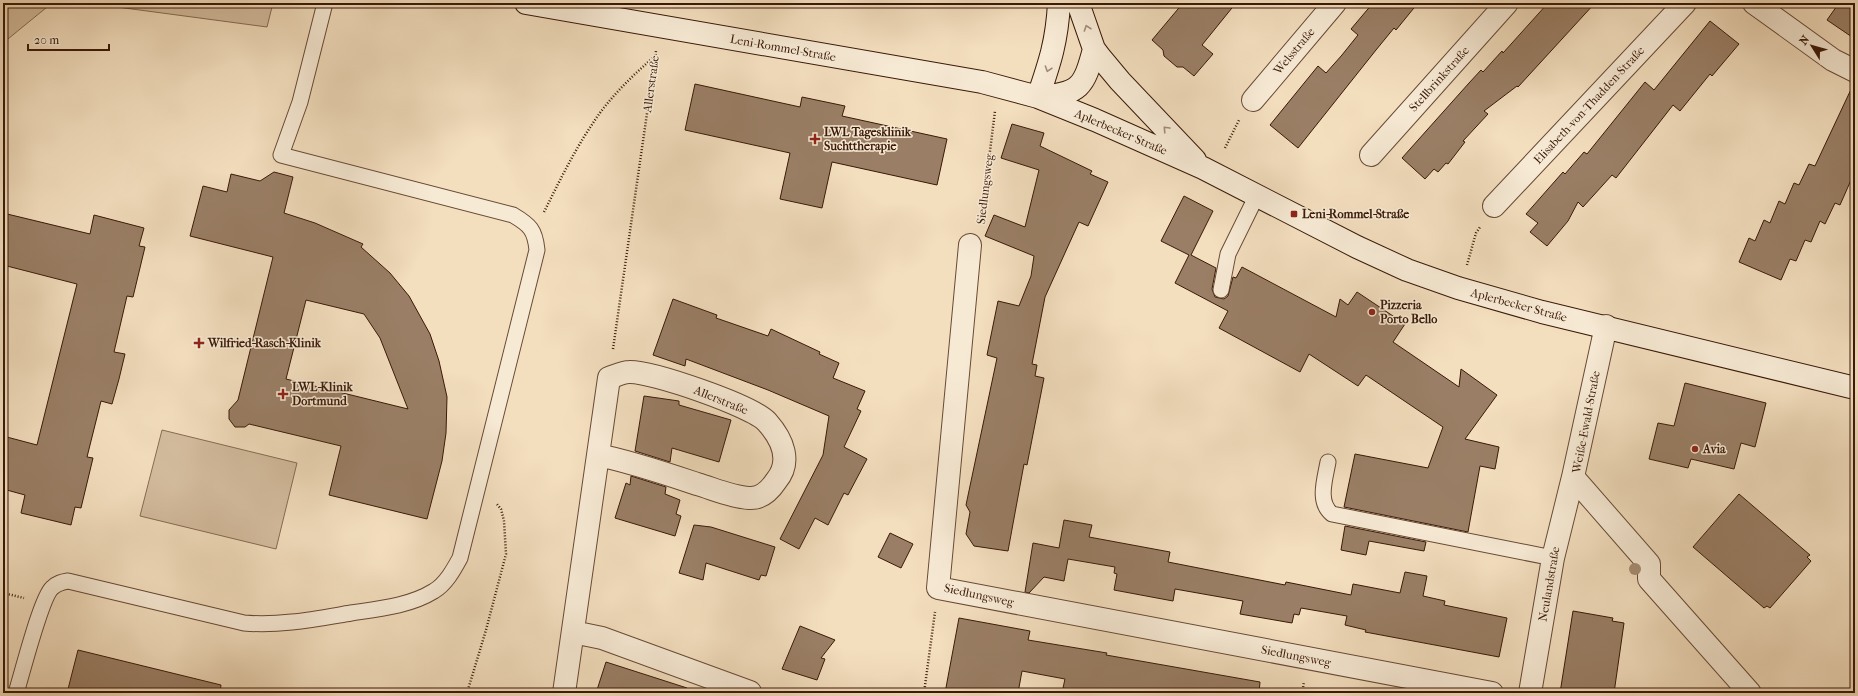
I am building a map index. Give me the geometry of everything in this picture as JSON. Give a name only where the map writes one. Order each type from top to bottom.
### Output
[{"type":"street","name":"Leni-Rommel-Straße","points":[[526,3],[982,82],[1038,97]]},
{"type":"street","points":[[1038,97],[1052,56],[1057,33],[1059,3]]},
{"type":"street","name":"Aplerbecker Straße","points":[[1078,3],[1094,49],[1120,81],[1203,168]]},
{"type":"street","name":"Welsstraße","points":[[1253,100],[1335,3]]},
{"type":"street","name":"Stellbrinkstraße","points":[[1371,155],[1507,3]]},
{"type":"street","name":"Elisabeth-von-Thadden-Straße","points":[[1494,206],[1684,3]]},
{"type":"street","points":[[1754,3],[1832,60],[1855,71]]},
{"type":"street","name":"Aplerbecker Straße","points":[[1038,97],[1062,95],[1079,86],[1088,72],[1094,49]]},
{"type":"street","name":"Aplerbecker Straße","points":[[1038,97],[1203,168],[1357,247],[1407,270],[1466,290],[1542,312],[1606,326],[1855,388]]},
{"type":"street","name":"Siedlungsweg","points":[[970,245],[938,588],[1492,693]]},
{"type":"street","name":"Weiße-Ewald-Straße","points":[[1606,326],[1573,477],[1649,564],[1649,579],[1750,693]]},
{"type":"street","name":"Allerstraße","points":[[598,455],[622,460],[731,494],[751,498],[768,492],[782,474],[786,458],[778,438],[767,421],[740,406],[671,380],[629,372],[609,378]]},
{"type":"street","points":[[564,693],[609,378]]},
{"type":"street","name":"Neulandstraße","points":[[1530,693],[1553,558],[1573,477]]},
{"type":"street","points":[[573,632],[602,638],[750,692]]},
{"type":"lane","points":[[16,693],[44,603],[51,588],[59,582],[68,580],[244,623],[267,625],[290,623],[390,607],[410,602],[434,591],[452,573],[460,558],[480,483],[537,250],[536,235],[526,223],[513,215],[281,155],[300,102],[325,3]]},
{"type":"lane","points":[[1221,290],[1228,254],[1256,195]]},
{"type":"lane","points":[[1328,462],[1322,499],[1326,510],[1332,514],[1553,558]]},
{"type":"path","name":"Allerstraße","points":[[609,378],[659,27]]},
{"type":"path","points":[[533,232],[575,152],[593,122],[628,81],[655,56]]},
{"type":"path","name":"Siedlungsweg","points":[[970,245],[979,232],[995,110]]},
{"type":"path","points":[[1225,148],[1240,118]]},
{"type":"path","points":[[1469,260],[1476,233]]},
{"type":"path","points":[[467,693],[486,630],[506,548],[504,521],[501,509],[480,483]]},
{"type":"path","points":[[924,693],[938,588]]},
{"type":"shaded area","points":[[3,3],[52,3],[3,43]]},
{"type":"shaded area","points":[[87,3],[273,3],[267,27]]},
{"type":"shaded area","points":[[162,430],[297,463],[276,549],[140,516]]},
{"type":"building","points":[[1183,3],[1236,3],[1202,45],[1213,54],[1194,76],[1183,67],[1177,67],[1164,56],[1163,50],[1152,40]]},
{"type":"building","points":[[1373,3],[1418,3],[1396,30],[1394,28],[1298,148],[1270,125],[1318,66],[1326,73],[1342,55],[1358,35],[1351,29]]},
{"type":"building","points":[[1548,3],[1595,3],[1518,87],[1517,86],[1484,111],[1488,114],[1463,141],[1465,142],[1448,164],[1446,163],[1438,172],[1434,169],[1425,179],[1402,158],[1481,70],[1483,72],[1502,51],[1503,53]]},
{"type":"building","points":[[1839,3],[1855,3],[1855,39],[1827,20]]},
{"type":"building","points":[[1710,21],[1739,44],[1712,76],[1710,74],[1680,111],[1673,105],[1616,178],[1612,175],[1583,207],[1578,202],[1568,221],[1547,246],[1530,232],[1538,223],[1526,214],[1563,172],[1565,174],[1584,152],[1587,154],[1645,82],[1654,90]]},
{"type":"building","points":[[1854,83],[1855,171],[1840,205],[1835,203],[1825,224],[1820,221],[1811,242],[1805,240],[1796,261],[1790,259],[1781,280],[1739,262],[1749,238],[1755,241],[1764,220],[1770,223],[1779,201],[1785,204],[1794,183],[1799,185],[1809,164],[1815,166]]},
{"type":"building","points":[[695,84],[800,107],[802,97],[845,106],[842,116],[947,139],[937,185],[832,162],[822,208],[780,199],[790,153],[685,130]]},
{"type":"building","points":[[1012,124],[1044,133],[1040,146],[1092,171],[1090,174],[1108,182],[1088,226],[1079,222],[1045,297],[1032,364],[1037,365],[1035,376],[1044,378],[1027,465],[1024,464],[1008,551],[974,546],[966,534],[970,512],[966,505],[997,358],[987,355],[998,301],[1019,306],[1031,276],[1034,256],[985,236],[994,215],[1025,227],[1039,170],[1001,158]]},
{"type":"building","points":[[274,172],[293,177],[284,213],[315,223],[363,244],[361,247],[390,273],[409,296],[430,334],[439,361],[447,397],[446,433],[442,461],[427,519],[329,495],[341,446],[249,424],[245,427],[235,427],[229,419],[229,410],[238,400],[273,257],[190,236],[203,186],[227,192],[231,174],[260,181]],"holes":[[[306,300],[364,314],[380,338],[408,409],[286,379]]]},
{"type":"building","points":[[1184,196],[1213,211],[1191,255],[1216,268],[1212,289],[1215,297],[1224,299],[1228,296],[1233,277],[1236,278],[1242,267],[1336,317],[1340,299],[1348,305],[1357,292],[1405,324],[1393,342],[1459,387],[1461,369],[1497,395],[1465,439],[1499,447],[1495,469],[1480,466],[1468,532],[1344,507],[1355,454],[1428,468],[1443,427],[1366,375],[1358,386],[1309,354],[1300,372],[1219,328],[1228,311],[1175,283],[1189,255],[1161,241]]},
{"type":"building","points":[[3,213],[90,234],[94,215],[144,228],[139,246],[145,247],[133,297],[127,296],[114,352],[125,354],[119,379],[112,404],[101,401],[87,457],[93,458],[81,508],[75,507],[71,525],[21,513],[25,495],[3,489],[3,436],[37,445],[77,284],[3,265]]},
{"type":"building","points":[[673,299],[717,315],[716,318],[768,336],[771,329],[820,352],[819,354],[839,363],[833,378],[865,391],[857,409],[861,411],[844,447],[867,459],[848,495],[844,493],[828,525],[815,518],[799,549],[780,539],[823,455],[829,416],[768,390],[686,359],[685,366],[653,355]]},
{"type":"building","points":[[1685,383],[1766,403],[1755,447],[1741,443],[1734,469],[1691,459],[1688,468],[1649,459],[1658,423],[1674,426]]},
{"type":"building","points":[[644,396],[679,401],[679,405],[731,420],[719,462],[672,448],[670,462],[635,451]]},
{"type":"building","points":[[631,476],[666,487],[665,494],[680,500],[676,514],[681,516],[675,536],[615,518],[626,483],[630,485]]},
{"type":"building","points":[[1739,494],[1810,555],[1807,557],[1811,561],[1770,608],[1767,606],[1764,608],[1693,547]]},
{"type":"building","points":[[1064,520],[1092,525],[1089,537],[1170,552],[1168,562],[1285,585],[1286,582],[1351,595],[1353,584],[1400,593],[1405,572],[1427,576],[1423,596],[1445,601],[1444,605],[1507,618],[1499,657],[1365,632],[1366,630],[1345,625],[1347,616],[1301,608],[1299,615],[1294,614],[1292,623],[1240,614],[1243,601],[1175,589],[1173,601],[1114,590],[1117,574],[1114,573],[1115,567],[1068,559],[1064,581],[1044,577],[1029,593],[1025,592],[1033,543],[1059,548]]},
{"type":"building","points":[[694,525],[711,527],[775,547],[766,576],[761,575],[759,580],[706,563],[703,580],[679,573]]},
{"type":"building","points":[[1345,526],[1426,542],[1424,551],[1369,541],[1366,555],[1341,550]]},
{"type":"building","points":[[890,533],[913,544],[901,568],[878,557]]},
{"type":"building","points":[[1573,611],[1613,618],[1612,621],[1624,623],[1614,693],[1560,693]]},
{"type":"building","points":[[959,618],[1030,631],[1028,640],[1107,653],[1106,655],[1260,682],[1259,693],[1092,693],[1063,688],[1065,679],[1022,671],[1018,693],[945,693]]},
{"type":"building","points":[[800,626],[835,640],[821,658],[825,659],[817,680],[782,669]]},
{"type":"building","points":[[78,650],[221,685],[220,693],[67,693]]},
{"type":"building","points":[[606,662],[687,688],[686,693],[596,693]]},
{"type":"place","name":"LWL Tagesklinik Suchttherapie","points":[[815,139]]},
{"type":"place","name":"Leni-Rommel-Straße","points":[[1294,214]]},
{"type":"place","name":"Pizzeria Porto Bello","points":[[1372,312]]},
{"type":"place","name":"Wilfried-Rasch-Klinik","points":[[199,343]]},
{"type":"place","name":"LWL-Klinik Dortmund","points":[[283,394]]},
{"type":"place","name":"Avia","points":[[1695,449]]}]
